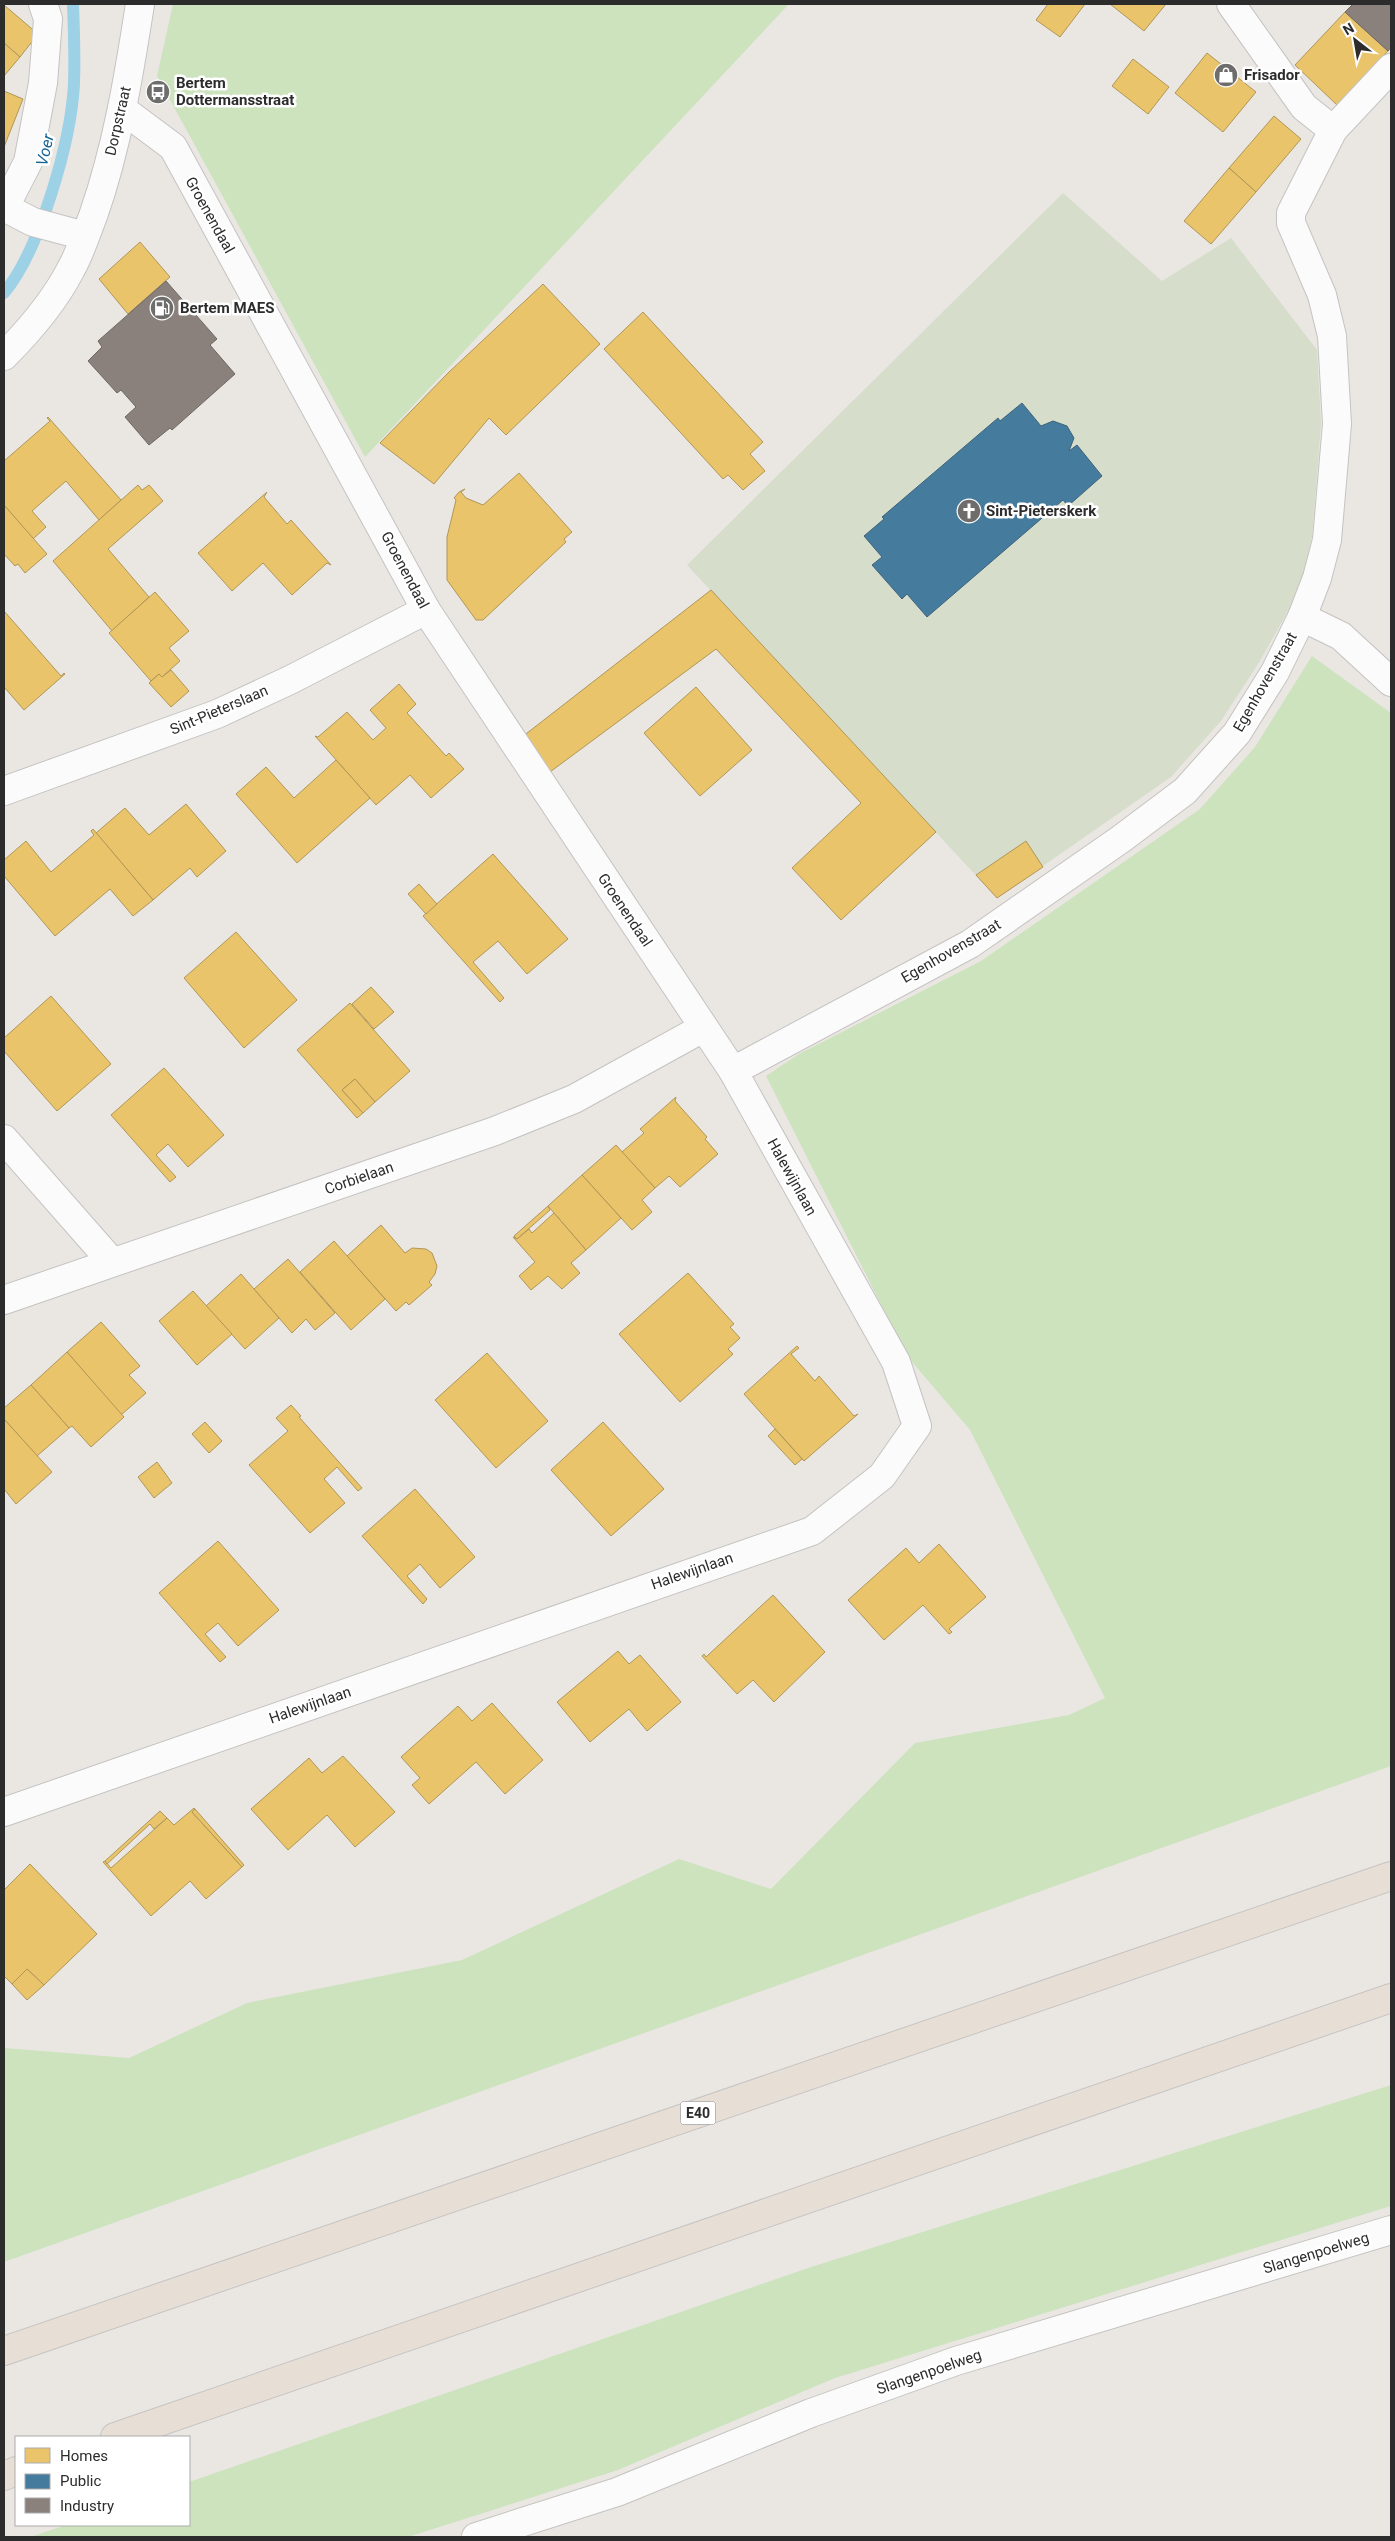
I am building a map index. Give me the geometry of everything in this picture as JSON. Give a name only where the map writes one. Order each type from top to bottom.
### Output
[{"type":"highway","name":"E40","points":[[4,2351],[1391,1876]]},
{"type":"highway","points":[[118,2436],[1391,1998]]},
{"type":"street","points":[[4,203],[11,195],[28,162],[43,83],[48,19],[43,4]]},
{"type":"street","name":"Dorpstraat","points":[[4,356],[50,304],[73,267],[86,236],[101,192],[122,109],[140,4]]},
{"type":"street","points":[[1231,4],[1304,107],[1333,130]]},
{"type":"street","name":"Egenhovenstraat","points":[[733,1071],[970,944],[1122,840],[1184,791],[1237,733],[1275,672],[1302,617],[1317,578],[1327,540],[1336,424],[1332,336],[1322,295],[1291,223],[1291,213],[1333,130],[1391,68]]},
{"type":"street","name":"Groenendaal","points":[[122,109],[173,147],[426,610],[703,1028]]},
{"type":"street","points":[[4,207],[42,224],[86,236]]},
{"type":"street","name":"Sint-Pieterslaan","points":[[4,791],[217,714],[290,680],[426,610]]},
{"type":"street","points":[[1302,617],[1341,636],[1391,682]]},
{"type":"street","name":"Halewijnlaan","points":[[4,1812],[812,1531],[882,1476],[916,1426],[896,1362],[733,1071],[703,1028]]},
{"type":"street","name":"Corbielaan","points":[[4,1300],[495,1131],[574,1099],[703,1028]]},
{"type":"street","points":[[4,1139],[112,1262]]},
{"type":"street","name":"Slangenpoelweg","points":[[476,2537],[617,2492],[811,2413],[956,2361],[1391,2230]]},
{"type":"green space","points":[[173,4],[789,4],[365,457],[157,76]]},
{"type":"green space","points":[[1063,193],[1162,281],[1231,238],[1317,350],[1321,424],[1312,538],[1303,574],[1288,611],[1260,661],[1221,721],[1171,777],[997,898],[687,565]]},
{"type":"green space","points":[[1312,656],[1391,713],[1391,1766],[4,2262],[4,2048],[129,2058],[247,2003],[462,1960],[679,1859],[771,1889],[915,1743],[1069,1715],[1105,1698],[970,1430],[907,1356],[766,1076],[799,1054],[981,961],[1200,809],[1255,747]]},
{"type":"green space","points":[[1391,2085],[1391,2206],[835,2378],[618,2470],[408,2537],[30,2537],[63,2526],[190,2526],[190,2482],[808,2268]]},
{"type":"building: Homes","points":[[1048,4],[1085,4],[1060,37],[1036,20]]},
{"type":"building: Homes","points":[[1110,4],[1166,4],[1144,31]]},
{"type":"building: Homes","points":[[4,5],[38,34],[20,57],[4,43]]},
{"type":"building: Homes","points":[[1345,12],[1388,51],[1337,105],[1295,65]]},
{"type":"building: Homes","points":[[4,43],[20,57],[4,76]]},
{"type":"building: Homes","points":[[1207,53],[1256,92],[1223,132],[1175,93]]},
{"type":"building: Homes","points":[[1133,59],[1169,87],[1148,114],[1112,86]]},
{"type":"building: Homes","points":[[4,91],[23,99],[4,147]]},
{"type":"building: Homes","points":[[1274,116],[1301,139],[1256,192],[1229,168]]},
{"type":"building: Homes","points":[[1229,168],[1256,192],[1211,244],[1184,221]]},
{"type":"building: Homes","points":[[140,242],[170,277],[128,314],[99,279]]},
{"type":"building: Homes","points":[[543,284],[600,344],[506,435],[489,418],[434,484],[380,443],[448,373]]},
{"type":"building: Homes","points":[[643,312],[763,442],[750,454],[765,471],[743,490],[728,475],[723,479],[604,349]]},
{"type":"building: Homes","points":[[48,417],[121,500],[99,520],[66,481],[32,511],[46,527],[33,539],[4,505],[4,461],[50,421]]},
{"type":"building: Homes","points":[[519,473],[572,532],[564,539],[566,542],[483,620],[476,620],[447,580],[447,537],[456,500],[454,498],[459,492],[465,489],[461,492],[466,498],[483,505]]},
{"type":"building: Homes","points":[[138,485],[142,490],[149,485],[163,501],[108,549],[149,597],[112,631],[53,561]]},
{"type":"building: Homes","points":[[267,492],[264,497],[287,524],[291,520],[331,565],[327,563],[292,595],[263,563],[232,591],[198,553]]},
{"type":"building: Homes","points":[[4,505],[47,554],[25,573],[18,564],[15,566],[4,554]]},
{"type":"building: Homes","points":[[711,590],[936,832],[841,920],[792,868],[861,803],[716,649],[550,772],[522,737]]},
{"type":"building: Homes","points":[[155,592],[189,631],[169,648],[180,661],[162,677],[159,674],[151,681],[109,633]]},
{"type":"building: Homes","points":[[4,611],[61,676],[65,674],[24,710],[4,687]]},
{"type":"building: Homes","points":[[171,670],[189,691],[171,707],[149,683],[159,674],[162,677]]},
{"type":"building: Homes","points":[[399,684],[416,704],[407,713],[446,756],[449,753],[464,769],[431,798],[410,775],[376,805],[315,736],[318,737],[347,712],[373,740],[386,728],[370,710]]},
{"type":"building: Homes","points":[[696,687],[752,750],[700,796],[644,733]]},
{"type":"building: Homes","points":[[336,760],[370,798],[297,863],[236,794],[266,767],[294,798]]},
{"type":"building: Homes","points":[[186,804],[226,851],[197,877],[190,868],[153,900],[96,833],[125,808],[149,835]]},
{"type":"building: Homes","points":[[93,829],[153,900],[133,916],[110,889],[55,936],[4,876],[4,860],[26,841],[51,872],[94,835],[91,831]]},
{"type":"building: Homes","points":[[1026,841],[1043,867],[997,898],[976,875]]},
{"type":"building: Homes","points":[[493,854],[568,939],[527,974],[498,941],[473,962],[504,998],[500,1002],[423,916]]},
{"type":"building: Homes","points":[[419,884],[437,904],[426,914],[408,894]]},
{"type":"building: Homes","points":[[236,932],[297,1000],[244,1048],[184,978]]},
{"type":"building: Homes","points":[[371,987],[394,1012],[374,1029],[352,1004]]},
{"type":"building: Homes","points":[[51,996],[111,1064],[57,1111],[4,1051],[4,1038]]},
{"type":"building: Homes","points":[[350,1003],[410,1071],[375,1102],[355,1079],[342,1090],[363,1113],[357,1118],[297,1050]]},
{"type":"building: Homes","points":[[164,1068],[224,1135],[188,1167],[168,1144],[156,1155],[176,1177],[170,1182],[111,1115]]},
{"type":"building: Homes","points":[[355,1079],[375,1102],[363,1113],[342,1090]]},
{"type":"building: Homes","points":[[676,1097],[675,1101],[707,1137],[705,1139],[718,1154],[680,1187],[669,1176],[655,1188],[622,1152],[644,1133],[640,1129]]},
{"type":"building: Homes","points":[[616,1145],[655,1188],[642,1200],[652,1212],[632,1230],[582,1175]]},
{"type":"building: Homes","points":[[582,1175],[621,1218],[586,1250],[548,1206]]},
{"type":"building: Homes","points":[[548,1206],[550,1210],[517,1239],[514,1236]]},
{"type":"building: Homes","points":[[554,1213],[586,1250],[571,1263],[580,1273],[562,1289],[548,1276],[531,1290],[519,1276],[535,1262],[513,1237],[517,1239],[529,1229],[532,1233]]},
{"type":"building: Homes","points":[[381,1225],[405,1253],[412,1248],[426,1249],[432,1253],[437,1266],[435,1274],[429,1282],[432,1285],[409,1305],[406,1302],[396,1311],[347,1256]]},
{"type":"building: Homes","points":[[334,1241],[385,1299],[351,1330],[300,1272]]},
{"type":"building: Homes","points":[[288,1259],[335,1313],[315,1330],[306,1319],[292,1333],[254,1289]]},
{"type":"building: Homes","points":[[688,1273],[734,1324],[730,1327],[740,1338],[728,1349],[733,1354],[680,1402],[619,1334]]},
{"type":"building: Homes","points":[[241,1274],[279,1318],[245,1349],[206,1306]]},
{"type":"building: Homes","points":[[193,1291],[232,1334],[197,1365],[159,1321]]},
{"type":"building: Homes","points":[[101,1322],[140,1366],[129,1375],[146,1393],[121,1415],[67,1352]]},
{"type":"building: Homes","points":[[797,1346],[799,1348],[791,1354],[815,1381],[819,1376],[854,1416],[858,1414],[804,1461],[744,1394]]},
{"type":"building: Homes","points":[[67,1352],[124,1417],[91,1447],[72,1426],[69,1428],[31,1385]]},
{"type":"building: Homes","points":[[487,1353],[548,1421],[496,1468],[435,1400]]},
{"type":"building: Homes","points":[[31,1385],[69,1428],[37,1456],[4,1419],[4,1408]]},
{"type":"building: Homes","points":[[291,1405],[301,1416],[299,1417],[362,1488],[358,1491],[337,1467],[324,1479],[345,1503],[310,1533],[249,1465],[288,1431],[276,1418]]},
{"type":"building: Homes","points":[[4,1419],[52,1472],[16,1504],[4,1489]]},
{"type":"building: Homes","points":[[205,1422],[222,1441],[209,1453],[192,1434]]},
{"type":"building: Homes","points":[[603,1422],[664,1489],[611,1536],[551,1470]]},
{"type":"building: Homes","points":[[775,1429],[802,1459],[795,1465],[768,1436]]},
{"type":"building: Homes","points":[[157,1462],[172,1483],[154,1498],[138,1477]]},
{"type":"building: Homes","points":[[415,1489],[475,1557],[440,1588],[420,1564],[407,1576],[427,1599],[423,1604],[362,1536]]},
{"type":"building: Homes","points":[[218,1541],[279,1610],[238,1646],[218,1623],[205,1634],[226,1657],[220,1662],[159,1593]]},
{"type":"building: Homes","points":[[939,1544],[986,1597],[949,1629],[952,1632],[949,1634],[923,1605],[884,1640],[848,1600],[906,1548],[919,1563]]},
{"type":"building: Homes","points":[[773,1595],[825,1652],[774,1702],[753,1680],[737,1694],[702,1656],[704,1654],[706,1657]]},
{"type":"building: Homes","points":[[618,1651],[629,1664],[640,1655],[681,1702],[647,1731],[629,1709],[590,1742],[557,1702]]},
{"type":"building: Homes","points":[[492,1703],[543,1760],[505,1794],[476,1762],[429,1804],[412,1785],[420,1778],[401,1757],[458,1706],[472,1721]]},
{"type":"building: Homes","points":[[343,1756],[395,1812],[355,1847],[327,1815],[288,1850],[251,1809],[309,1758],[322,1773]]},
{"type":"building: Homes","points":[[194,1808],[192,1812],[242,1867],[206,1899],[190,1881],[151,1916],[103,1862],[105,1861],[111,1868],[167,1818],[174,1825]]},
{"type":"building: Homes","points":[[195,1809],[244,1865],[242,1867],[192,1812]]},
{"type":"building: Homes","points":[[160,1811],[167,1818],[154,1829],[150,1824],[107,1864],[105,1861]]},
{"type":"building: Homes","points":[[30,1864],[97,1934],[44,1985],[27,1969],[12,1984],[4,1976],[4,1890]]},
{"type":"building: Homes","points":[[27,1969],[44,1985],[27,2000],[12,1984]]},
{"type":"building: Public","name":"Sint-Pieterskerk","points":[[1022,403],[1041,426],[1053,421],[1067,426],[1074,438],[1069,451],[1077,445],[1102,476],[1068,506],[1063,500],[927,617],[907,594],[902,599],[872,565],[882,557],[864,536],[884,519],[882,517],[998,418],[1000,421]]},
{"type":"building: Industry","points":[[1353,4],[1391,4],[1391,47],[1388,51],[1345,12]]},
{"type":"building: Industry","points":[[166,281],[217,339],[210,345],[235,374],[172,430],[170,428],[149,445],[125,417],[136,407],[121,390],[117,393],[88,361],[102,347],[98,341]]},
{"type":"waterway","name":"Voer","points":[[4,293],[30,250],[41,223],[60,164],[67,135],[74,84],[73,4]]},
{"type":"place","name":"Frisador","points":[[1226,75]]},
{"type":"place","name":"Bertem Dottermansstraat","points":[[158,92]]},
{"type":"place","name":"Bertem MAES","points":[[162,308]]},
{"type":"place","name":"Sint-Pieterskerk","points":[[969,511]]}]
